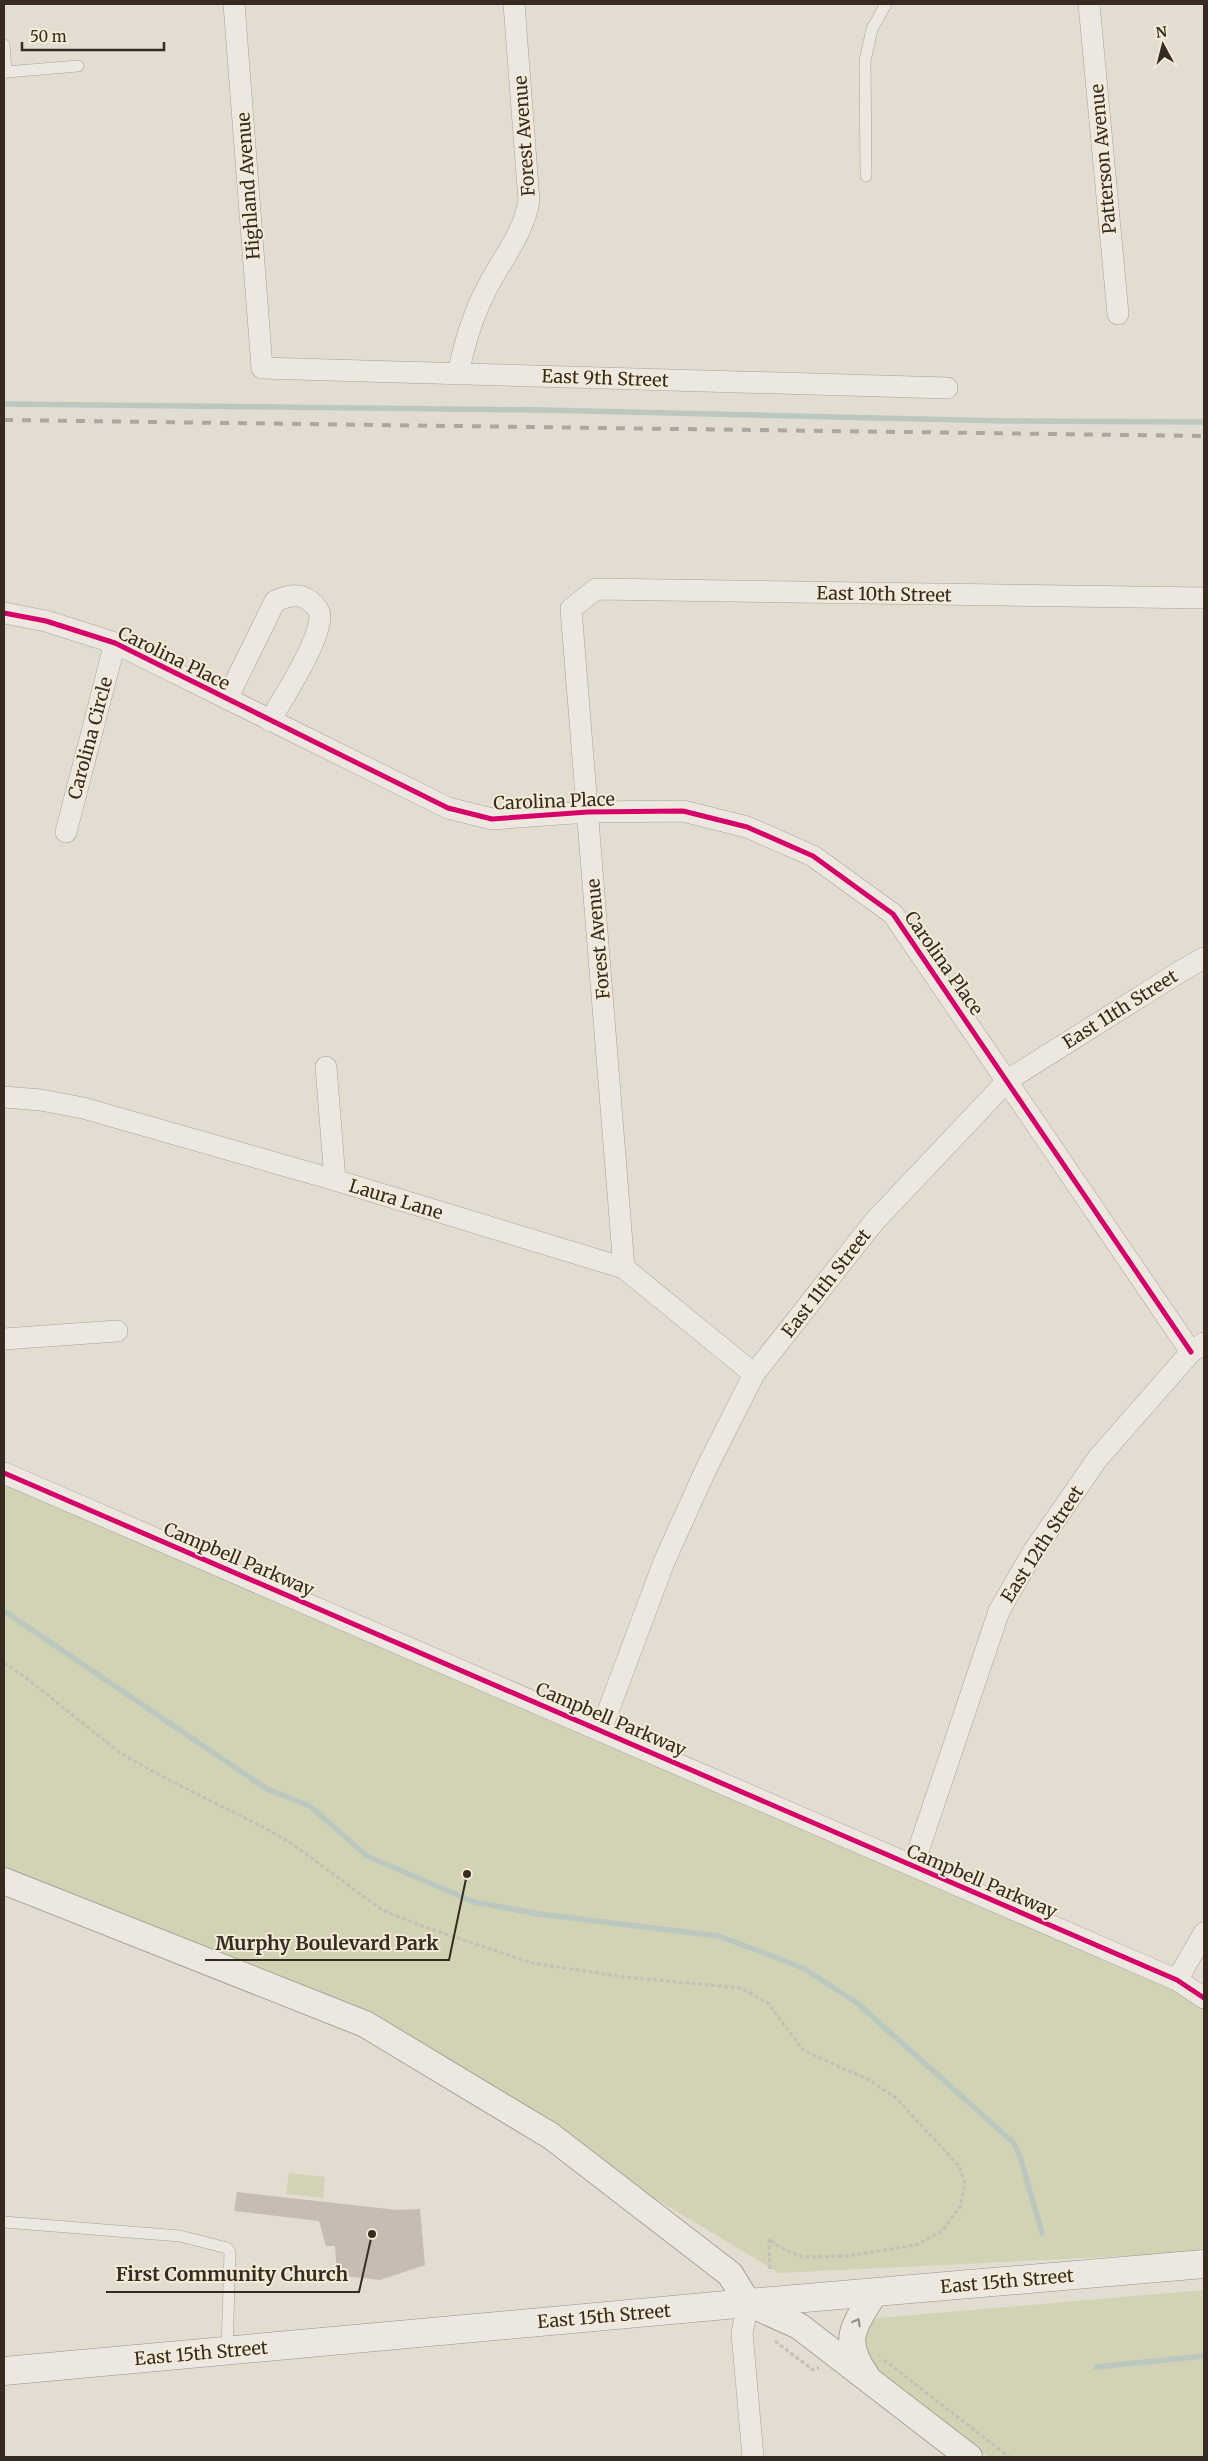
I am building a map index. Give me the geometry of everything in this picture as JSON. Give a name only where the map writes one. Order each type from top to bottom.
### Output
[{"type":"main road","name":"East 15th Street","points":[[4,2371],[748,2303],[1204,2264]]},
{"type":"street","name":"Highland Avenue","points":[[234,4],[262,368]]},
{"type":"street","name":"Forest Avenue","points":[[458,374],[471,322],[484,292],[520,232],[529,201],[514,4]]},
{"type":"street","name":"Patterson Avenue","points":[[1089,4],[1118,314]]},
{"type":"street","name":"East 9th Street","points":[[262,368],[947,388]]},
{"type":"street","name":"East 10th Street","points":[[571,610],[596,590],[1204,598]]},
{"type":"street","name":"Carolina Place","points":[[227,699],[275,601],[289,595],[303,596],[315,605],[320,615],[316,637],[270,721]]},
{"type":"street","name":"Forest Avenue","points":[[571,610],[624,1268]]},
{"type":"street","name":"Carolina Place","points":[[4,613],[46,621],[115,643],[448,808],[492,819],[588,812],[683,810],[748,827],[813,856],[893,914],[1198,1348]]},
{"type":"street","name":"Carolina Circle","points":[[66,832],[115,643]]},
{"type":"street","name":"East 11th Street","points":[[602,1730],[664,1562],[706,1469],[754,1374],[873,1223],[1008,1080],[1180,971],[1204,958]]},
{"type":"street","points":[[326,1067],[335,1180]]},
{"type":"street","name":"Laura Lane","points":[[4,1097],[41,1100],[83,1108],[335,1180],[624,1268],[754,1374]]},
{"type":"street","points":[[4,1339],[117,1331]]},
{"type":"street","name":"East 12th Street","points":[[913,1866],[999,1611],[1032,1552],[1098,1458],[1198,1348]]},
{"type":"street","name":"Campbell Parkway","points":[[4,1473],[1177,1980],[1204,1998]]},
{"type":"street","points":[[4,1881],[365,2024],[551,2136],[730,2274],[748,2303],[799,2326],[969,2457]]},
{"type":"street","points":[[1177,1980],[1204,1933]]},
{"type":"street","points":[[871,2381],[855,2360],[851,2334],[875,2292]]},
{"type":"street","points":[[748,2303],[742,2333],[753,2457]]},
{"type":"lane","points":[[866,176],[865,61],[872,29],[886,4]]},
{"type":"lane","points":[[4,45],[5,73],[78,66]]},
{"type":"lane","points":[[4,2222],[180,2236],[227,2248],[230,2252],[227,2351]]},
{"type":"path","points":[[4,1664],[26,1677],[120,1752],[295,1846],[382,1910],[422,1926],[532,1963],[624,1977],[741,1988],[768,2003],[804,2050],[871,2081],[896,2098],[958,2166],[965,2184],[960,2207],[942,2231],[916,2245],[848,2256],[803,2256],[781,2248],[769,2239],[770,2272]]},
{"type":"path","points":[[773,2336],[776,2342],[813,2370],[821,2368]]},
{"type":"path","points":[[880,2356],[1009,2457]]},
{"type":"green space","points":[[4,1473],[1204,1998],[1204,2252],[779,2273],[365,2024],[4,1881]]},
{"type":"green space","points":[[289,2173],[325,2177],[323,2198],[286,2194]]},
{"type":"green space","points":[[1204,2290],[1204,2457],[988,2457],[867,2363],[860,2330],[869,2321],[878,2318]]},
{"type":"building","points":[[237,2192],[397,2210],[420,2209],[425,2265],[380,2280],[337,2275],[335,2246],[326,2246],[319,2221],[234,2211]]},
{"type":"waterway","points":[[4,404],[543,410],[1004,421],[1204,422]]},
{"type":"waterway","points":[[4,1611],[267,1789],[310,1806],[367,1856],[474,1902],[539,1914],[719,1936],[803,1968],[856,2002],[1014,2143],[1021,2160],[1042,2233]]},
{"type":"waterway","points":[[1096,2367],[1204,2356]]},
{"type":"railway","points":[[4,420],[1204,436]]},
{"type":"cycle path","points":[[4,613],[46,621],[115,643],[448,808],[492,819],[588,812],[683,811],[747,827],[813,856],[893,914],[1191,1352]]},
{"type":"cycle path","points":[[4,1473],[1177,1980],[1204,1998]]},
{"type":"place","name":"Murphy Boulevard Park","points":[[467,1874]]},
{"type":"place","name":"First Community Church","points":[[372,2234]]}]
